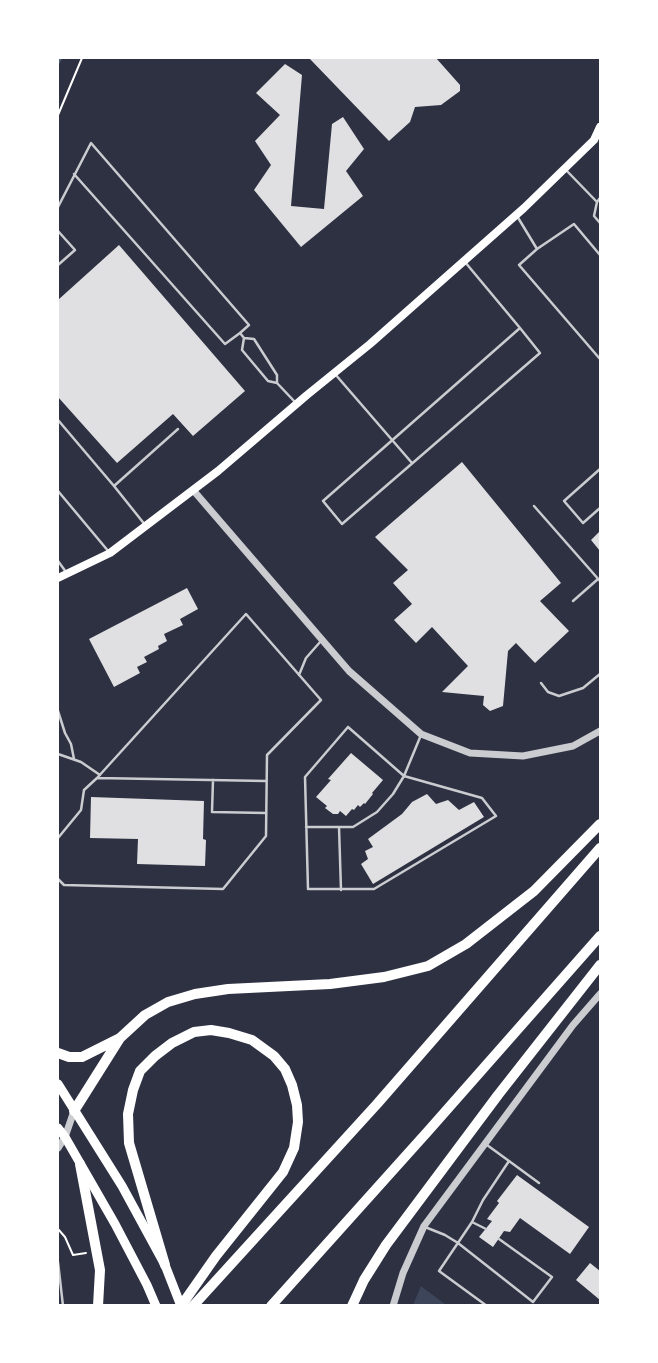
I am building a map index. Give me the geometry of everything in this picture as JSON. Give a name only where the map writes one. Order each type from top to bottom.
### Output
[{"type":"highway","points":[[74,1111],[120,1038],[145,1015],[168,1002],[195,994],[228,989],[330,984],[384,977],[428,966],[466,944],[534,890],[600,824]]},
{"type":"highway","points":[[193,1306],[377,1104],[600,848]]},
{"type":"highway","points":[[271,1306],[600,936]]},
{"type":"highway","points":[[352,1306],[364,1280],[386,1245],[498,1095],[600,965]]},
{"type":"highway","points":[[164,1265],[129,1143],[128,1114],[133,1090],[140,1071],[172,1043],[194,1032],[211,1030],[252,1040],[274,1056],[285,1069],[292,1085],[297,1105],[298,1122],[294,1148],[283,1172],[216,1256],[181,1306]]},
{"type":"highway","points":[[58,1053],[69,1057],[82,1057],[120,1038]]},
{"type":"highway","points":[[80,1164],[100,1270],[98,1306]]},
{"type":"main road","points":[[58,578],[110,553],[218,471],[370,344],[517,215],[594,140],[600,127]]},
{"type":"main road","points":[[58,1084],[108,1162],[164,1265],[181,1306]]},
{"type":"main road","points":[[58,1128],[115,1224],[156,1306]]},
{"type":"street","points":[[193,490],[349,671],[422,734],[470,753],[523,756],[574,746],[600,731]]},
{"type":"street","points":[[393,1306],[403,1272],[424,1226],[573,1025],[600,994]]},
{"type":"street","points":[[58,1148],[65,1137],[74,1111]]},
{"type":"lane","points":[[58,207],[74,174],[91,143],[249,325],[226,344],[74,174]]},
{"type":"lane","points":[[565,169],[597,202]]},
{"type":"lane","points":[[600,198],[597,202],[594,216],[600,223]]},
{"type":"lane","points":[[517,215],[537,249]]},
{"type":"lane","points":[[600,255],[574,224],[537,249],[519,265],[600,359]]},
{"type":"lane","points":[[58,230],[75,250],[58,265]]},
{"type":"lane","points":[[464,261],[520,328],[540,353],[342,524],[323,501],[520,328]]},
{"type":"lane","points":[[240,333],[244,338],[254,339],[278,375],[277,383]]},
{"type":"lane","points":[[244,338],[242,350],[268,381],[277,383],[296,404]]},
{"type":"lane","points":[[334,373],[412,463]]},
{"type":"lane","points":[[58,420],[146,527]]},
{"type":"lane","points":[[114,486],[178,429]]},
{"type":"lane","points":[[600,469],[564,501],[583,523],[600,508]]},
{"type":"lane","points":[[58,491],[110,553]]},
{"type":"lane","points":[[534,506],[599,580],[573,601]]},
{"type":"lane","points":[[58,561],[68,574]]},
{"type":"lane","points":[[58,838],[81,810],[84,790],[246,614],[321,700],[267,755],[266,836],[223,888],[64,885],[58,879]]},
{"type":"lane","points":[[299,675],[310,652],[322,640]]},
{"type":"lane","points":[[541,683],[548,692],[559,696],[583,688],[600,674]]},
{"type":"lane","points":[[58,711],[65,733],[71,744],[74,760]]},
{"type":"lane","points":[[348,727],[404,776],[482,798],[496,816],[374,889],[308,888],[305,777],[348,727]]},
{"type":"lane","points":[[306,827],[353,827],[377,812],[393,794],[404,776],[422,734]]},
{"type":"lane","points":[[58,754],[81,762],[100,774]]},
{"type":"lane","points":[[97,778],[266,781]]},
{"type":"lane","points":[[213,780],[212,812],[266,814]]},
{"type":"lane","points":[[339,827],[341,890]]},
{"type":"lane","points":[[485,1144],[539,1183]]},
{"type":"lane","points":[[487,1306],[439,1271],[472,1222],[483,1200],[509,1161]]},
{"type":"lane","points":[[472,1222],[486,1228]]},
{"type":"lane","points":[[424,1226],[458,1243],[533,1302]]},
{"type":"lane","points":[[499,1239],[552,1278],[530,1306]]},
{"type":"lane","points":[[58,1262],[63,1306]]},
{"type":"path","points":[[58,115],[82,58]]},
{"type":"path","points":[[58,1229],[66,1238],[73,1255],[91,1253]]},
{"type":"shaded area","points":[[421,1286],[446,1305],[413,1305]]},
{"type":"building","points":[[309,58],[436,58],[460,85],[460,91],[441,105],[415,107],[410,122],[389,141]]},
{"type":"building","points":[[285,64],[302,75],[291,206],[324,209],[332,124],[343,117],[364,149],[346,171],[363,196],[301,247],[254,190],[271,165],[255,141],[280,115],[256,93]]},
{"type":"building","points":[[119,245],[245,391],[193,436],[173,414],[117,463],[58,397],[58,300]]},
{"type":"building","points":[[462,462],[561,583],[540,601],[569,631],[535,663],[516,643],[508,651],[503,706],[490,711],[483,705],[484,696],[442,692],[468,666],[432,627],[416,643],[394,620],[412,604],[393,583],[408,570],[375,537]]},
{"type":"building","points":[[600,531],[600,551],[591,540]]},
{"type":"building","points":[[187,588],[198,609],[180,619],[183,625],[164,634],[167,641],[158,646],[159,649],[144,657],[147,662],[137,667],[140,673],[114,687],[89,639]]},
{"type":"building","points":[[351,753],[383,780],[365,804],[360,807],[358,805],[346,816],[340,811],[338,814],[333,814],[316,797],[331,780],[328,779]]},
{"type":"building","points":[[427,794],[436,804],[448,800],[459,810],[474,802],[484,817],[373,884],[361,864],[368,859],[365,851],[373,847],[368,839],[402,814],[412,802]]},
{"type":"building","points":[[91,797],[204,801],[203,839],[206,840],[205,866],[137,864],[138,839],[90,838]]},
{"type":"building","points":[[517,1175],[589,1227],[570,1254],[520,1218],[510,1232],[504,1231],[493,1247],[479,1237],[492,1221],[487,1219],[499,1203],[497,1201]]},
{"type":"building","points":[[590,1263],[600,1271],[600,1300],[576,1280]]},
{"type":"waterway","points":[[58,62],[60,58]]}]
